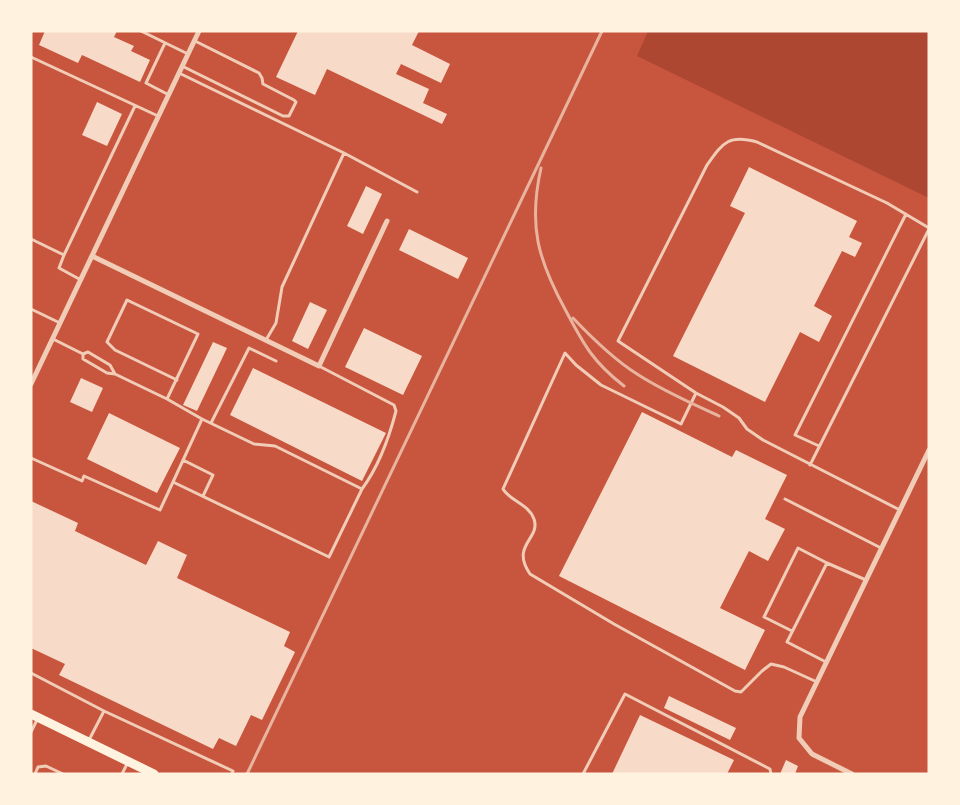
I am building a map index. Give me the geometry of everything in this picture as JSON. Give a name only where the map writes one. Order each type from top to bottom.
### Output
[{"type":"main road","points":[[35,716],[154,774]]},
{"type":"street","points":[[31,384],[199,31]]},
{"type":"street","points":[[92,256],[319,366],[387,221]]},
{"type":"street","points":[[852,774],[812,754],[799,738],[800,717],[929,450]]},
{"type":"lane","points":[[141,31],[188,54]]},
{"type":"lane","points":[[182,66],[283,116],[289,116],[296,102],[263,84],[259,73],[194,41]]},
{"type":"lane","points":[[165,43],[146,83],[169,95]]},
{"type":"lane","points":[[31,57],[158,116]]},
{"type":"lane","points":[[179,73],[344,153],[417,192]]},
{"type":"lane","points":[[81,280],[59,268],[135,106]]},
{"type":"lane","points":[[810,465],[929,228],[887,203],[757,142],[742,138],[729,140],[718,150],[707,165],[618,341],[696,393],[723,407],[739,418],[747,429],[763,440],[810,465],[900,510]]},
{"type":"lane","points":[[266,341],[276,323],[282,286],[344,153]]},
{"type":"lane","points":[[819,446],[795,434],[906,214]]},
{"type":"lane","points":[[31,239],[64,255]]},
{"type":"lane","points":[[167,399],[177,380],[198,334],[127,300],[107,342],[115,350],[177,380]]},
{"type":"lane","points":[[31,309],[60,323]]},
{"type":"lane","points":[[53,339],[83,354],[88,352],[110,365],[115,374]]},
{"type":"lane","points":[[210,423],[249,348],[276,361]]},
{"type":"lane","points":[[696,393],[681,424],[601,385],[576,365],[565,353],[503,489],[506,494],[531,512],[535,521],[533,531],[523,549],[524,565],[530,574],[614,624],[735,691],[741,692],[771,664],[784,667],[817,682]]},
{"type":"lane","points":[[83,354],[83,359],[107,373],[115,374],[167,399],[210,423],[254,444],[275,446],[362,489]]},
{"type":"lane","points":[[173,482],[329,557],[362,489],[372,475],[396,411],[394,405],[319,366]]},
{"type":"lane","points":[[31,458],[82,481],[84,476],[160,510],[202,418]]},
{"type":"lane","points":[[183,460],[213,475],[203,496]]},
{"type":"lane","points":[[786,499],[882,548]]},
{"type":"lane","points":[[792,631],[764,617],[798,548],[866,580]]},
{"type":"lane","points":[[826,662],[787,642],[827,563]]},
{"type":"lane","points":[[31,673],[104,711],[233,772]]},
{"type":"lane","points":[[583,774],[625,694],[770,769],[771,774]]},
{"type":"lane","points":[[88,742],[104,711]]},
{"type":"lane","points":[[31,732],[35,716]]},
{"type":"lane","points":[[122,774],[128,761]]},
{"type":"lane","points":[[35,774],[38,768],[46,766],[62,774]]},
{"type":"shaded area","points":[[648,31],[929,31],[929,198],[637,56]]},
{"type":"building","points":[[45,31],[117,31],[114,37],[134,46],[131,51],[150,60],[140,82],[82,55],[78,63],[39,45]]},
{"type":"building","points":[[298,31],[419,31],[412,45],[450,64],[441,83],[401,64],[396,74],[429,89],[423,103],[447,114],[442,124],[327,69],[315,95],[276,77]]},
{"type":"building","points":[[97,102],[122,114],[107,146],[82,135]]},
{"type":"building","points":[[749,167],[857,221],[849,237],[862,243],[855,257],[842,251],[814,306],[832,316],[819,342],[800,332],[765,402],[673,356],[745,213],[730,206]]},
{"type":"building","points":[[366,186],[382,194],[363,234],[347,226]]},
{"type":"building","points":[[409,229],[468,258],[458,279],[399,250]]},
{"type":"building","points":[[310,302],[327,310],[308,349],[292,341]]},
{"type":"building","points":[[364,328],[422,356],[403,395],[345,367]]},
{"type":"building","points":[[213,342],[227,348],[197,411],[183,405]]},
{"type":"building","points":[[253,368],[386,433],[362,481],[230,415]]},
{"type":"building","points":[[81,378],[103,388],[92,412],[70,402]]},
{"type":"building","points":[[642,412],[732,457],[736,450],[787,475],[765,519],[785,529],[768,561],[749,551],[720,608],[765,630],[745,670],[559,576]]},
{"type":"building","points":[[109,413],[180,448],[157,493],[87,459]]},
{"type":"building","points":[[31,501],[78,523],[75,531],[146,565],[158,541],[187,555],[177,578],[290,632],[284,646],[295,652],[262,720],[251,715],[236,746],[219,738],[213,749],[59,675],[65,664],[31,648]]},
{"type":"building","points":[[669,696],[736,728],[730,740],[664,708]]},
{"type":"building","points":[[640,715],[734,760],[727,774],[612,774]]},
{"type":"building","points":[[786,760],[798,766],[795,774],[780,774]]},
{"type":"railway","points":[[247,774],[602,31]]},
{"type":"railway","points":[[541,168],[535,208],[536,225],[542,259],[548,275],[572,323],[590,352],[604,369],[624,386]]},
{"type":"railway","points":[[573,318],[603,348],[628,368],[667,391],[719,416]]}]
